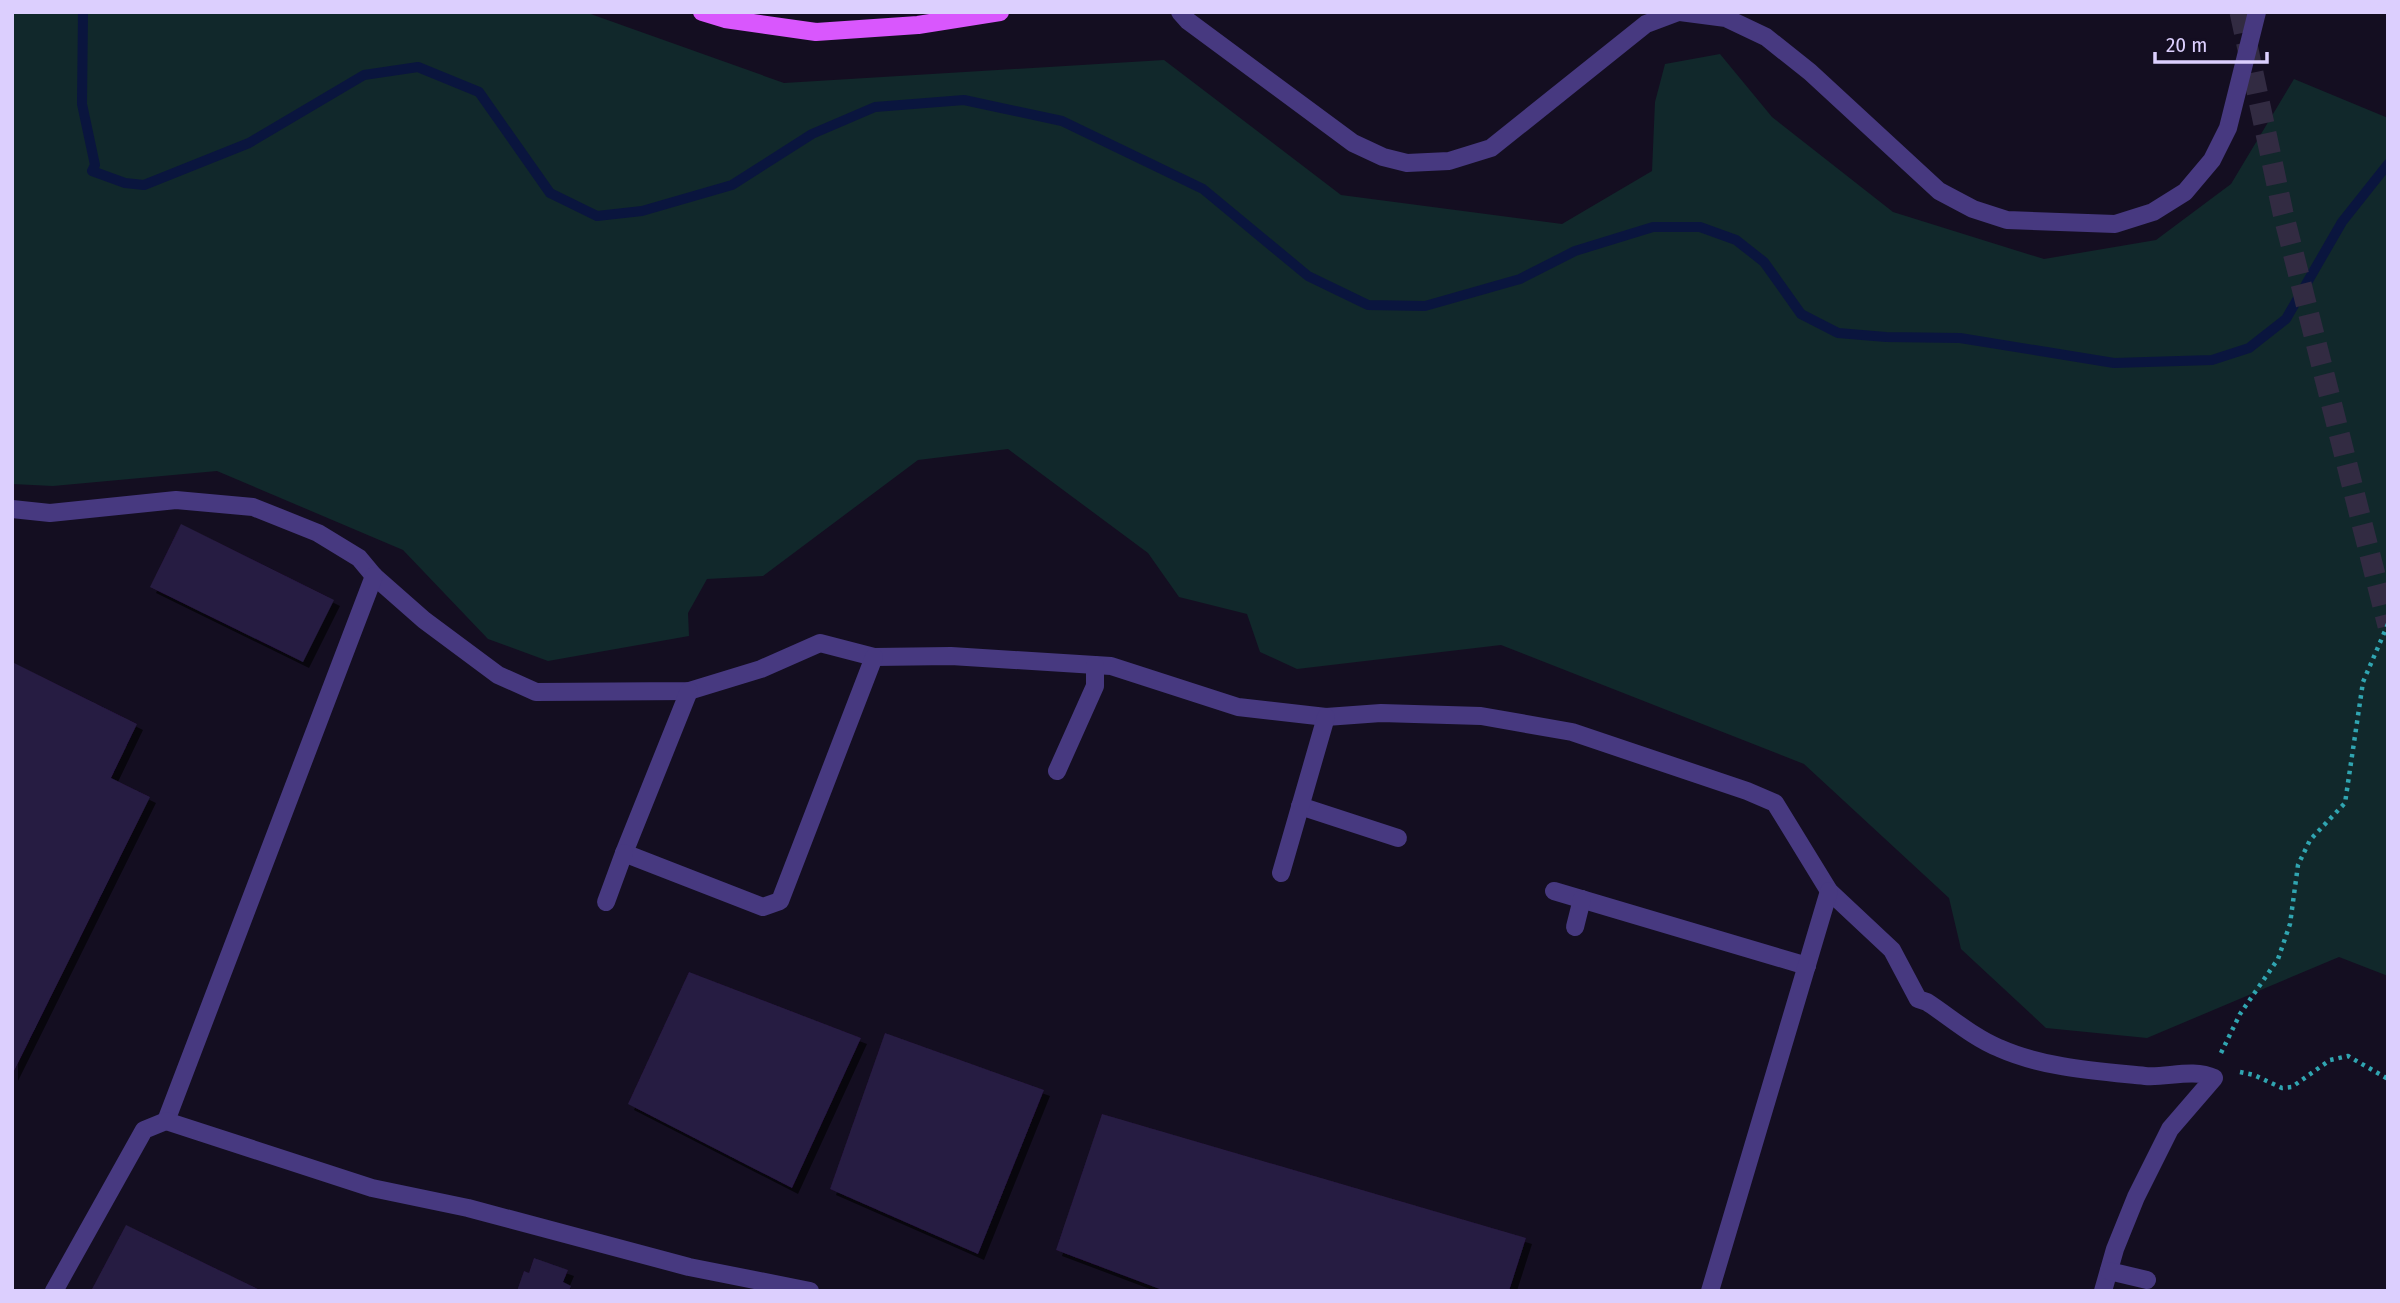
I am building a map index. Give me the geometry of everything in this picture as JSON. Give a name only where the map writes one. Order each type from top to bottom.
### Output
[{"type":"main road","points":[[702,12],[725,19],[816,32],[918,25],[1000,12]]},
{"type":"street","points":[[1181,12],[1188,21],[1353,143],[1383,157],[1406,163],[1449,161],[1491,148],[1646,24],[1679,12],[1726,18],[1766,37],[1810,72],[1940,191],[1973,209],[2007,220],[2115,224],[2153,212],[2185,192],[2212,160],[2228,128],[2257,12]]},
{"type":"street","points":[[12,509],[50,513],[176,500],[253,507],[318,533],[359,558],[374,576],[424,620],[498,675],[536,692],[689,691],[761,669],[820,643],[874,657],[951,656],[1111,666],[1238,707],[1326,717],[1381,713],[1481,716],[1572,732],[1747,791],[1775,803],[1829,891],[1892,950],[1918,999],[1927,1002],[1996,1047],[2033,1061],[2155,1077],[2199,1073],[2211,1077],[2170,1129],[2136,1197],[2115,1248],[2103,1291]]},
{"type":"street","points":[[166,1121],[374,576]]},
{"type":"street","points":[[624,853],[763,907],[780,901],[874,657]]},
{"type":"street","points":[[1057,771],[1095,687],[1095,665]]},
{"type":"street","points":[[607,902],[689,691]]},
{"type":"street","points":[[1281,873],[1326,717]]},
{"type":"street","points":[[1300,806],[1398,838]]},
{"type":"street","points":[[1554,891],[1807,966]]},
{"type":"street","points":[[1710,1291],[1829,891]]},
{"type":"street","points":[[1575,927],[1582,899]]},
{"type":"street","points":[[54,1291],[144,1130],[166,1121],[372,1188],[468,1208],[689,1266],[810,1291]]},
{"type":"street","points":[[2109,1271],[2147,1280]]},
{"type":"path","points":[[2211,1077],[2240,1014],[2278,959],[2290,924],[2298,865],[2310,840],[2345,803],[2363,682],[2388,624]]},
{"type":"path","points":[[2211,1077],[2226,1070],[2253,1075],[2282,1088],[2292,1087],[2330,1060],[2348,1056],[2388,1079]]},
{"type":"green space","points":[[12,12],[585,12],[784,83],[1164,60],[1341,195],[1562,224],[1652,171],[1655,102],[1665,64],[1720,54],[1772,117],[1893,212],[2044,259],[2156,240],[2231,184],[2294,79],[2388,118],[2388,976],[2339,957],[2147,1038],[2046,1028],[1961,949],[1949,898],[1804,764],[1501,645],[1297,669],[1260,652],[1247,614],[1179,597],[1148,553],[1008,449],[918,460],[763,576],[707,579],[688,613],[689,636],[548,661],[488,639],[403,550],[217,471],[53,486],[12,484]]},
{"type":"building","points":[[181,524],[334,600],[303,662],[150,587]]},
{"type":"building","points":[[12,662],[137,724],[111,778],[150,797],[12,1075]]},
{"type":"building","points":[[689,972],[861,1038],[792,1188],[628,1104]]},
{"type":"building","points":[[885,1033],[1044,1090],[978,1254],[830,1189]]},
{"type":"building","points":[[1102,1114],[1526,1238],[1509,1291],[1165,1291],[1056,1250]]},
{"type":"building","points":[[126,1225],[262,1291],[91,1291]]},
{"type":"building","points":[[534,1258],[568,1270],[563,1282],[571,1286],[569,1291],[517,1291],[524,1271],[529,1273]]},
{"type":"waterway","points":[[83,12],[82,104],[95,165],[92,171],[125,183],[144,185],[249,143],[364,75],[418,67],[479,92],[550,193],[597,216],[642,211],[732,185],[812,134],[875,107],[964,100],[1062,121],[1203,189],[1308,276],[1368,305],[1425,306],[1520,279],[1575,251],[1653,227],[1700,227],[1736,240],[1764,262],[1801,314],[1838,333],[1960,338],[2114,363],[2212,360],[2249,348],[2286,319],[2342,222],[2388,164]]},
{"type":"tunnel","points":[[2240,12],[2283,213],[2388,626]]}]
